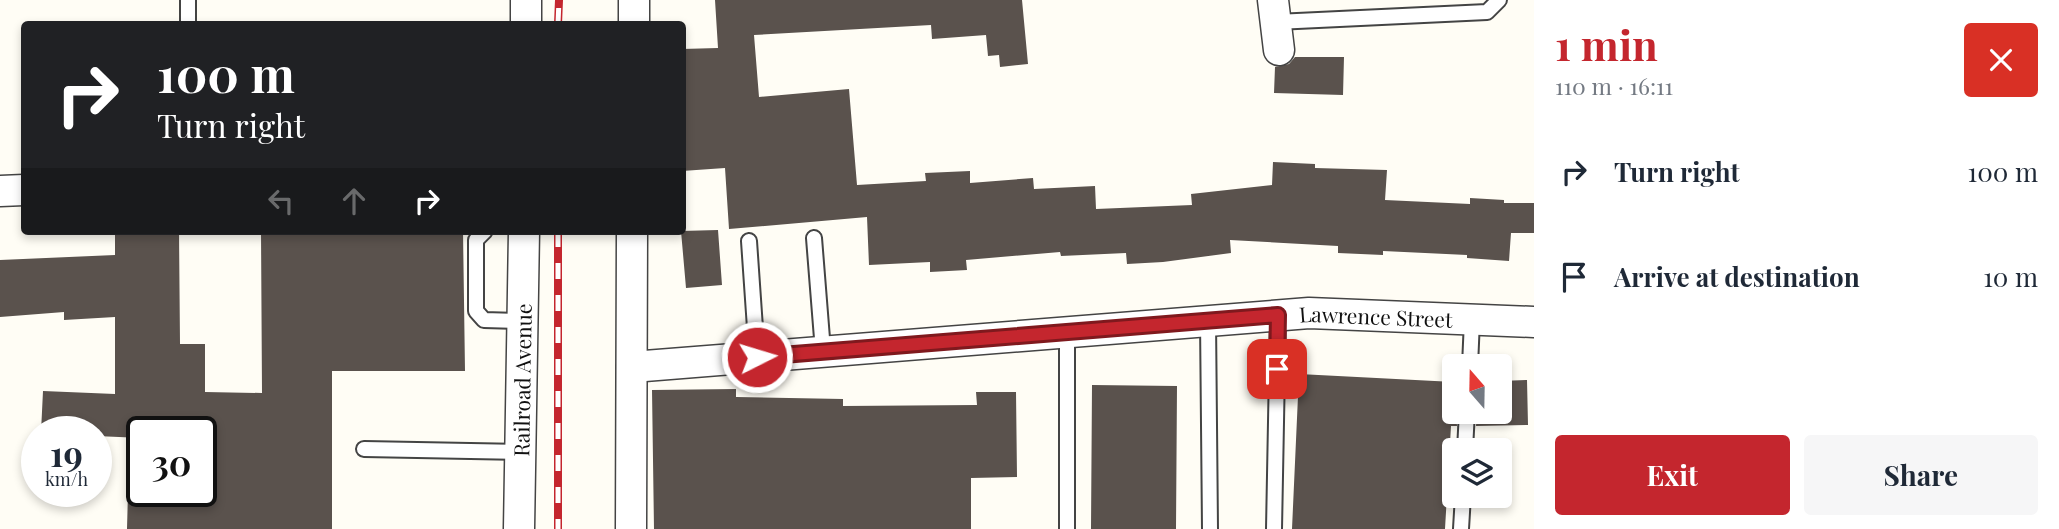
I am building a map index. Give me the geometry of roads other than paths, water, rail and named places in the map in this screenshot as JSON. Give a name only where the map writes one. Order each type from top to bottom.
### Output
[{"type":"street","points":[[526,0],[526,21]]},
{"type":"street","points":[[634,0],[634,21]]},
{"type":"street","points":[[0,191],[21,190]]},
{"type":"street","name":"Railroad Avenue","points":[[519,529],[523,235]]},
{"type":"street","points":[[631,529],[632,235]]},
{"type":"street","name":"Lawrence Street","points":[[632,367],[1309,313],[1534,322]]},
{"type":"lane","points":[[188,0],[188,21]]},
{"type":"lane","points":[[1276,24],[1487,12],[1499,0]]},
{"type":"lane","points":[[481,235],[476,240],[476,311],[484,320],[522,321]]},
{"type":"lane","points":[[814,237],[823,351]]},
{"type":"lane","points":[[749,241],[757,357]]},
{"type":"lane","points":[[1274,529],[1278,315]]},
{"type":"lane","points":[[1208,320],[1210,529]]},
{"type":"lane","points":[[1471,354],[1472,320]]},
{"type":"lane","points":[[1067,529],[1068,332]]},
{"type":"lane","points":[[364,449],[520,452]]},
{"type":"lane","points":[[1461,529],[1462,508]]},
{"type":"railway","points":[[558,21],[559,0]]},
{"type":"railway","points":[[558,235],[558,529]]}]
